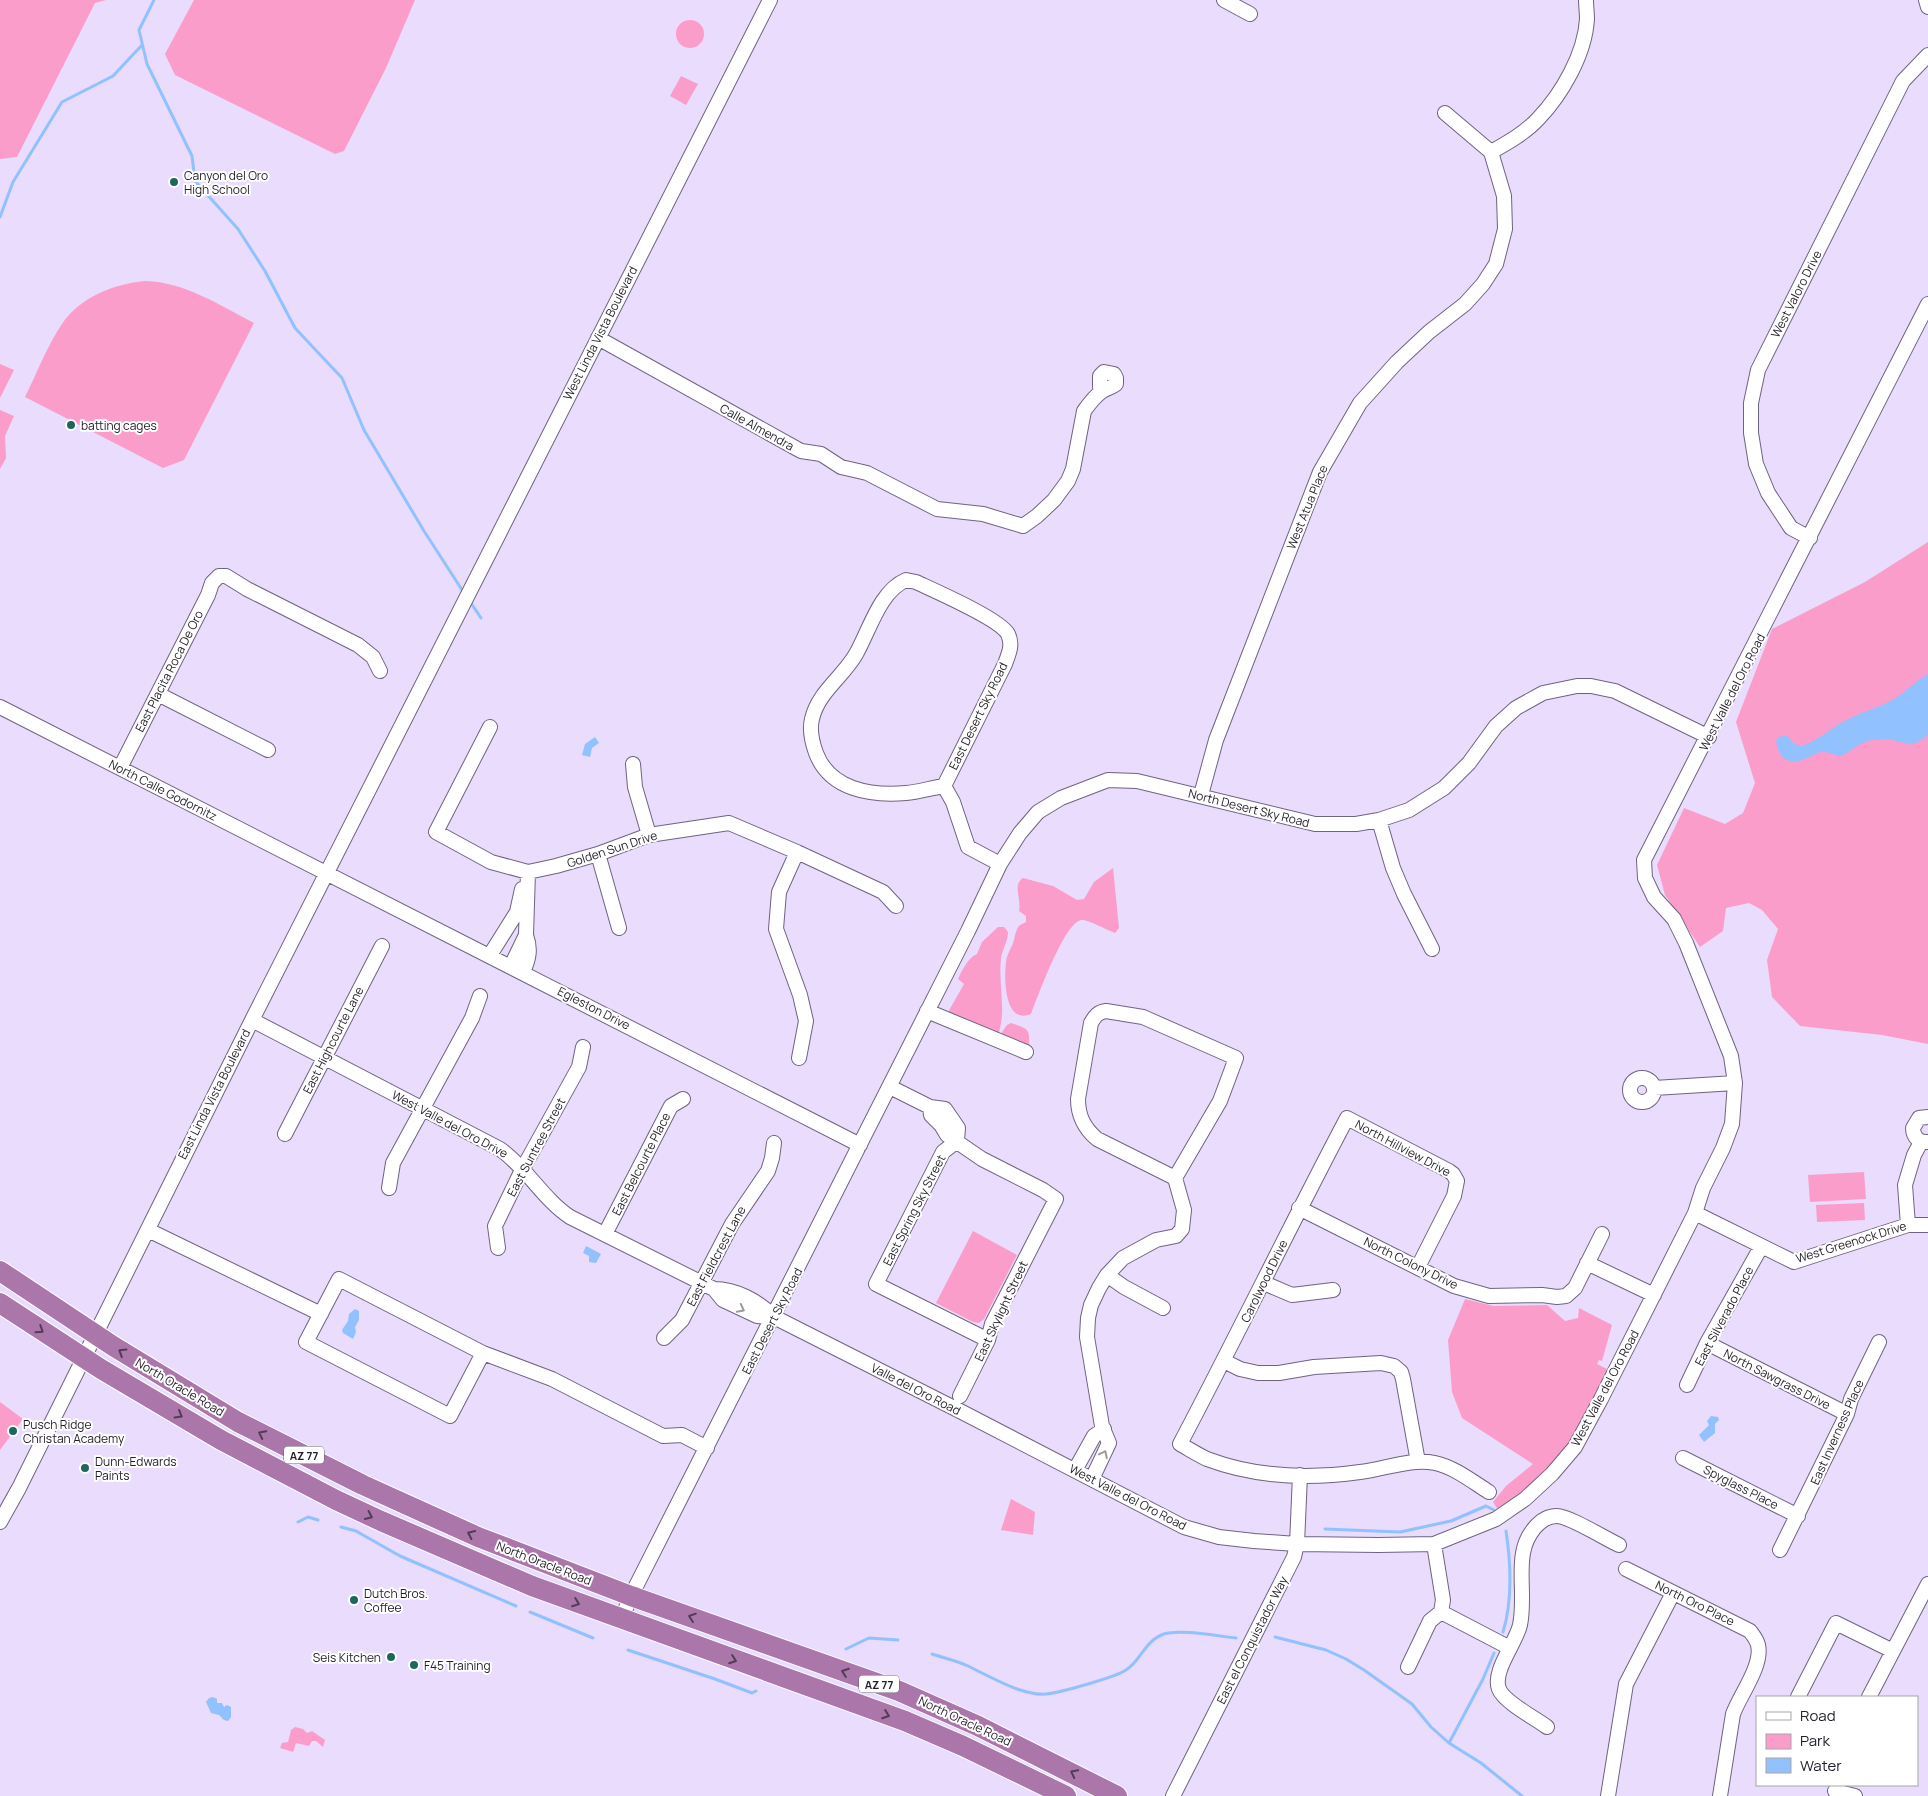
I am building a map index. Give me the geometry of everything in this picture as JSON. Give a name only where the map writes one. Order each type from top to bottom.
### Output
[{"type":"highway","name":"North Oracle Road","points":[[0,1271],[94,1334],[238,1422],[363,1485],[478,1537],[631,1596],[899,1691],[978,1726],[1116,1796]]},
{"type":"highway","name":"North Oracle Road","points":[[0,1303],[83,1358],[221,1440],[336,1500],[532,1586],[621,1620],[905,1721],[963,1746],[1066,1796]]},
{"type":"highway","points":[[336,1500],[344,1493],[351,1492],[425,1525],[441,1520]]},
{"type":"street","name":"West Linda Vista Boulevard","points":[[432,667],[770,0]]},
{"type":"street","points":[[1224,0],[1250,14]]},
{"type":"street","points":[[1445,113],[1491,152],[1512,140],[1538,119],[1560,92],[1578,58],[1587,20],[1586,0]]},
{"type":"street","points":[[1926,0],[1928,7]]},
{"type":"street","name":"West Valoro Drive","points":[[1810,538],[1792,528],[1768,492],[1756,464],[1751,433],[1751,403],[1758,370],[1903,81],[1928,55]]},
{"type":"street","name":"West Atua Place","points":[[1201,795],[1219,732],[1320,472],[1360,403],[1397,362],[1429,332],[1465,304],[1483,284],[1496,264],[1505,229],[1504,196],[1491,152]]},
{"type":"street","name":"West Valle del Oro Road","points":[[1058,1462],[1184,1528],[1219,1537],[1297,1544],[1379,1546],[1434,1544],[1496,1519],[1525,1499],[1552,1474],[1575,1447],[1602,1399],[1695,1213],[1703,1188],[1723,1148],[1732,1124],[1735,1083],[1731,1056],[1686,943],[1674,919],[1654,897],[1645,878],[1644,860],[1709,737],[1928,304]]},
{"type":"street","name":"Calle Almendra","points":[[598,338],[801,450],[821,454],[841,467],[867,473],[937,510],[983,514],[1023,526],[1043,511],[1068,481],[1074,469],[1084,411],[1103,390]]},
{"type":"street","name":"East Placita Roca De Oro","points":[[120,768],[208,595],[212,583],[219,576],[226,576],[247,589],[358,645],[373,657],[380,672]]},
{"type":"street","name":"East Desert Sky Road","points":[[906,580],[916,582],[995,622],[1007,632],[1011,647],[1005,664],[944,786],[907,793],[871,794],[836,781],[820,763],[811,739],[811,720],[820,698],[855,655],[887,593],[897,584],[906,580]]},
{"type":"street","name":"East Linda Vista Boulevard","points":[[0,1522],[19,1488],[94,1334],[148,1230],[326,872],[432,667]]},
{"type":"street","name":"North Desert Sky Road","points":[[924,1016],[1000,864],[1020,833],[1038,812],[1061,798],[1086,787],[1108,780],[1137,781],[1315,824],[1349,824],[1378,820],[1409,810],[1432,797],[1463,769],[1504,717],[1528,700],[1543,693],[1562,688],[1591,686],[1615,691],[1709,737]]},
{"type":"street","points":[[158,694],[268,750]]},
{"type":"street","name":"North Calle Godornitz","points":[[0,707],[326,872]]},
{"type":"street","name":"Golden Sun Drive","points":[[490,727],[436,832],[491,862],[528,872],[598,854],[649,834],[729,823],[798,852],[883,892],[896,906]]},
{"type":"street","points":[[633,764],[635,787],[649,834]]},
{"type":"street","points":[[944,786],[953,802],[968,847],[1000,864]]},
{"type":"street","points":[[1378,820],[1393,868],[1432,949]]},
{"type":"street","points":[[798,852],[779,892],[776,929],[800,995],[806,1021],[799,1058]]},
{"type":"street","points":[[598,854],[619,928]]},
{"type":"street","name":"Egleston Drive","points":[[326,872],[860,1146]]},
{"type":"street","points":[[490,955],[517,912],[521,891],[528,872]]},
{"type":"street","points":[[517,969],[526,935],[528,872]]},
{"type":"street","points":[[504,934],[526,935]]},
{"type":"street","name":"East Highcourte Lane","points":[[285,1134],[382,946]]},
{"type":"street","points":[[389,1188],[393,1163],[421,1108],[472,1018],[480,996]]},
{"type":"street","points":[[1092,1479],[1109,1443],[1104,1429],[1087,1337],[1091,1305],[1099,1288],[1123,1258],[1156,1240],[1176,1236],[1182,1229],[1184,1210],[1175,1178],[1220,1101],[1236,1058],[1143,1017],[1101,1012],[1095,1016],[1091,1023],[1082,1073],[1078,1109],[1082,1120],[1087,1131],[1097,1139],[1175,1178]]},
{"type":"street","points":[[924,1016],[1026,1052]]},
{"type":"street","name":"East Desert Sky Road","points":[[621,1620],[631,1596],[774,1317],[924,1016]]},
{"type":"street","name":"West Valle del Oro Drive","points":[[252,1020],[494,1146],[511,1157],[564,1213],[707,1285],[724,1300],[756,1316],[774,1317]]},
{"type":"street","name":"East Suntree Street","points":[[498,1248],[495,1226],[522,1170],[579,1067],[584,1047]]},
{"type":"street","points":[[1654,1088],[1735,1083]]},
{"type":"street","points":[[890,1087],[930,1107],[945,1109],[958,1128],[957,1141]]},
{"type":"street","name":"East Belcourte Place","points":[[605,1234],[671,1106],[683,1099]]},
{"type":"street","points":[[1908,1225],[1905,1185],[1914,1155],[1924,1142],[1915,1136],[1913,1128],[1920,1118],[1928,1117]]},
{"type":"street","name":"North Hillview Drive","points":[[1347,1118],[1449,1171],[1459,1181],[1454,1196],[1418,1267]]},
{"type":"street","name":"Carolwood Drive","points":[[1300,1476],[1245,1471],[1205,1458],[1180,1444],[1264,1283],[1299,1208],[1347,1118]]},
{"type":"street","name":"East Skylight Street","points":[[957,1141],[982,1159],[1043,1190],[1056,1199],[992,1324],[988,1340],[960,1396]]},
{"type":"street","name":"East Spring Sky Street","points":[[957,1141],[943,1152],[876,1284],[988,1340]]},
{"type":"street","name":"East Fieldcrest Lane","points":[[664,1338],[682,1320],[707,1285],[732,1224],[768,1171],[774,1144]]},
{"type":"street","name":"North Colony Drive","points":[[1299,1208],[1454,1286],[1489,1296],[1536,1295],[1570,1297],[1602,1234]]},
{"type":"street","name":"West Greenock Drive","points":[[1695,1213],[1794,1262],[1908,1225],[1928,1224]]},
{"type":"street","points":[[148,1230],[321,1314]]},
{"type":"street","name":"East Silverado Place","points":[[1687,1385],[1707,1344],[1761,1247]]},
{"type":"street","points":[[1588,1263],[1654,1295]]},
{"type":"street","points":[[1108,1275],[1124,1287],[1164,1308]]},
{"type":"street","points":[[483,1353],[450,1416],[306,1342],[338,1279],[483,1353],[552,1379],[663,1436],[682,1435],[707,1448]]},
{"type":"street","points":[[1264,1283],[1292,1295],[1333,1290]]},
{"type":"street","name":"Valle del Oro Road","points":[[774,1317],[1058,1462]]},
{"type":"street","name":"East Inverness Place","points":[[1780,1550],[1847,1414],[1851,1399],[1879,1342]]},
{"type":"street","name":"North Sawgrass Drive","points":[[1707,1344],[1847,1414]]},
{"type":"street","points":[[1224,1360],[1258,1374],[1279,1373],[1314,1367],[1381,1363],[1400,1367],[1418,1462]]},
{"type":"street","points":[[1075,1470],[1094,1436],[1104,1429]]},
{"type":"street","name":"Spyglass Place","points":[[1683,1458],[1798,1516]]},
{"type":"street","points":[[1300,1476],[1359,1472],[1418,1462],[1436,1463],[1451,1469],[1489,1492]]},
{"type":"street","name":"East el Conquistador Way","points":[[1173,1796],[1294,1557],[1297,1544],[1300,1476]]},
{"type":"street","points":[[1547,1727],[1505,1698],[1499,1689],[1498,1674],[1520,1626],[1523,1601],[1523,1552],[1530,1534],[1543,1519],[1558,1516],[1619,1545]]},
{"type":"street","points":[[1408,1667],[1430,1621],[1441,1612],[1443,1600],[1434,1544]]},
{"type":"street","name":"North Oro Place","points":[[1626,1569],[1750,1631],[1758,1644],[1756,1666],[1733,1714],[1720,1796]]},
{"type":"street","points":[[1870,1696],[1928,1584]]},
{"type":"street","points":[[1608,1796],[1626,1684],[1673,1593]]},
{"type":"street","points":[[1441,1612],[1510,1648]]},
{"type":"street","points":[[1800,1696],[1836,1622],[1893,1651]]},
{"type":"street","points":[[1835,1791],[1855,1796]]},
{"type":"green space","points":[[0,0],[106,0],[95,3],[17,157],[0,159]]},
{"type":"green space","points":[[194,0],[415,0],[386,68],[344,151],[335,154],[175,75],[165,54]]},
{"type":"green space","points":[[690,20],[700,24],[704,34],[700,44],[690,48],[680,44],[676,34],[680,24]]},
{"type":"green space","points":[[681,76],[698,84],[686,105],[670,96]]},
{"type":"green space","points":[[145,281],[160,282],[188,290],[254,323],[184,460],[163,468],[25,397],[52,341],[62,324],[78,306],[110,289]]},
{"type":"green space","points":[[0,364],[14,370],[0,398]]},
{"type":"green space","points":[[0,410],[14,416],[5,436],[6,458],[0,469]]},
{"type":"green space","points":[[1928,542],[1928,1044],[1882,1035],[1800,1026],[1772,997],[1767,960],[1778,929],[1762,910],[1749,903],[1726,908],[1723,931],[1700,947],[1665,895],[1657,865],[1684,808],[1725,824],[1743,813],[1755,783],[1736,722],[1772,629],[1865,582]]},
{"type":"green space","points":[[1113,868],[1119,928],[1115,933],[1085,920],[1075,923],[1052,961],[1031,1014],[1022,1016],[1015,1013],[1008,998],[1005,969],[1007,956],[1017,929],[1026,922],[1026,916],[1019,911],[1018,885],[1020,881],[1023,878],[1053,886],[1077,900],[1084,899],[1094,882]]},
{"type":"green space","points":[[998,927],[1004,927],[1008,932],[1000,968],[1002,1017],[998,1035],[947,1014],[964,984],[958,979],[963,968],[977,954],[982,942]]},
{"type":"green space","points":[[1011,1023],[1027,1030],[1029,1046],[1000,1035],[1007,1025]]},
{"type":"green space","points":[[1864,1172],[1866,1199],[1810,1202],[1808,1175]]},
{"type":"green space","points":[[1864,1203],[1865,1220],[1817,1222],[1816,1205]]},
{"type":"green space","points":[[973,1231],[1017,1255],[984,1319],[979,1323],[973,1322],[936,1303]]},
{"type":"green space","points":[[1465,1299],[1494,1306],[1547,1305],[1565,1321],[1578,1318],[1579,1308],[1612,1325],[1602,1361],[1599,1360],[1597,1364],[1609,1370],[1576,1435],[1550,1470],[1525,1492],[1498,1510],[1493,1502],[1506,1486],[1533,1464],[1462,1418],[1452,1392],[1448,1340]]},
{"type":"green space","points":[[0,1402],[23,1419],[0,1450]]},
{"type":"green space","points":[[1011,1499],[1035,1512],[1033,1535],[1001,1530]]},
{"type":"green space","points":[[295,1727],[303,1729],[307,1733],[312,1731],[325,1740],[323,1747],[316,1741],[312,1741],[309,1746],[296,1743],[293,1752],[280,1748],[282,1743],[288,1742],[291,1730]]},
{"type":"water","points":[[1928,674],[1928,734],[1918,742],[1909,744],[1888,739],[1872,740],[1841,756],[1820,752],[1795,761],[1786,760],[1777,748],[1776,741],[1779,737],[1786,735],[1793,743],[1801,746],[1807,744],[1848,719],[1891,700]]},
{"type":"water","points":[[595,737],[599,743],[592,748],[590,757],[582,755],[585,744]]},
{"type":"water","points":[[586,1246],[601,1254],[596,1263],[589,1262],[589,1256],[583,1253]]},
{"type":"water","points":[[355,1309],[359,1311],[359,1320],[355,1327],[356,1332],[353,1339],[343,1333],[342,1330],[348,1321],[349,1314]]},
{"type":"water","points":[[1711,1416],[1718,1417],[1719,1420],[1715,1424],[1715,1433],[1704,1442],[1699,1435],[1709,1425],[1707,1421]]},
{"type":"water","points":[[209,1698],[217,1699],[217,1703],[222,1703],[224,1707],[227,1705],[231,1707],[231,1717],[228,1721],[219,1715],[211,1713],[206,1702]]},
{"type":"waterway","points":[[154,0],[139,30],[147,64],[192,156],[195,181],[238,229],[265,271],[295,328],[342,378],[364,430],[424,531],[464,593]]},
{"type":"waterway","points":[[0,217],[13,182],[62,102],[113,76],[142,45]]},
{"type":"waterway","points":[[469,600],[481,618]]},
{"type":"waterway","points":[[1325,1529],[1400,1532],[1451,1521],[1486,1506],[1494,1510]]},
{"type":"waterway","points":[[298,1522],[308,1517],[318,1520]]},
{"type":"waterway","points":[[341,1527],[356,1531],[400,1556],[516,1606]]},
{"type":"waterway","points":[[1503,1632],[1510,1594],[1506,1531]]},
{"type":"waterway","points":[[530,1612],[593,1638]]},
{"type":"waterway","points":[[932,1654],[964,1664],[1016,1689],[1046,1694],[1111,1677],[1126,1670],[1152,1641],[1164,1634],[1189,1633],[1236,1638]]},
{"type":"waterway","points":[[1275,1637],[1326,1650],[1364,1670],[1412,1704],[1431,1727],[1449,1743],[1481,1763],[1522,1796]]},
{"type":"waterway","points":[[846,1649],[869,1638],[898,1640]]},
{"type":"waterway","points":[[628,1650],[752,1693],[756,1691]]},
{"type":"waterway","points":[[1449,1743],[1483,1679],[1494,1653]]},
{"type":"place","name":"Canyon del Oro High School","points":[[174,182]]},
{"type":"place","name":"batting cages","points":[[71,425]]},
{"type":"place","name":"Pusch Ridge Christan Academy","points":[[13,1431]]},
{"type":"place","name":"Dunn-Edwards Paints","points":[[85,1468]]},
{"type":"place","name":"Dutch Bros. Coffee","points":[[354,1600]]},
{"type":"place","name":"Seis Kitchen","points":[[391,1657]]},
{"type":"place","name":"F45 Training","points":[[414,1665]]}]
